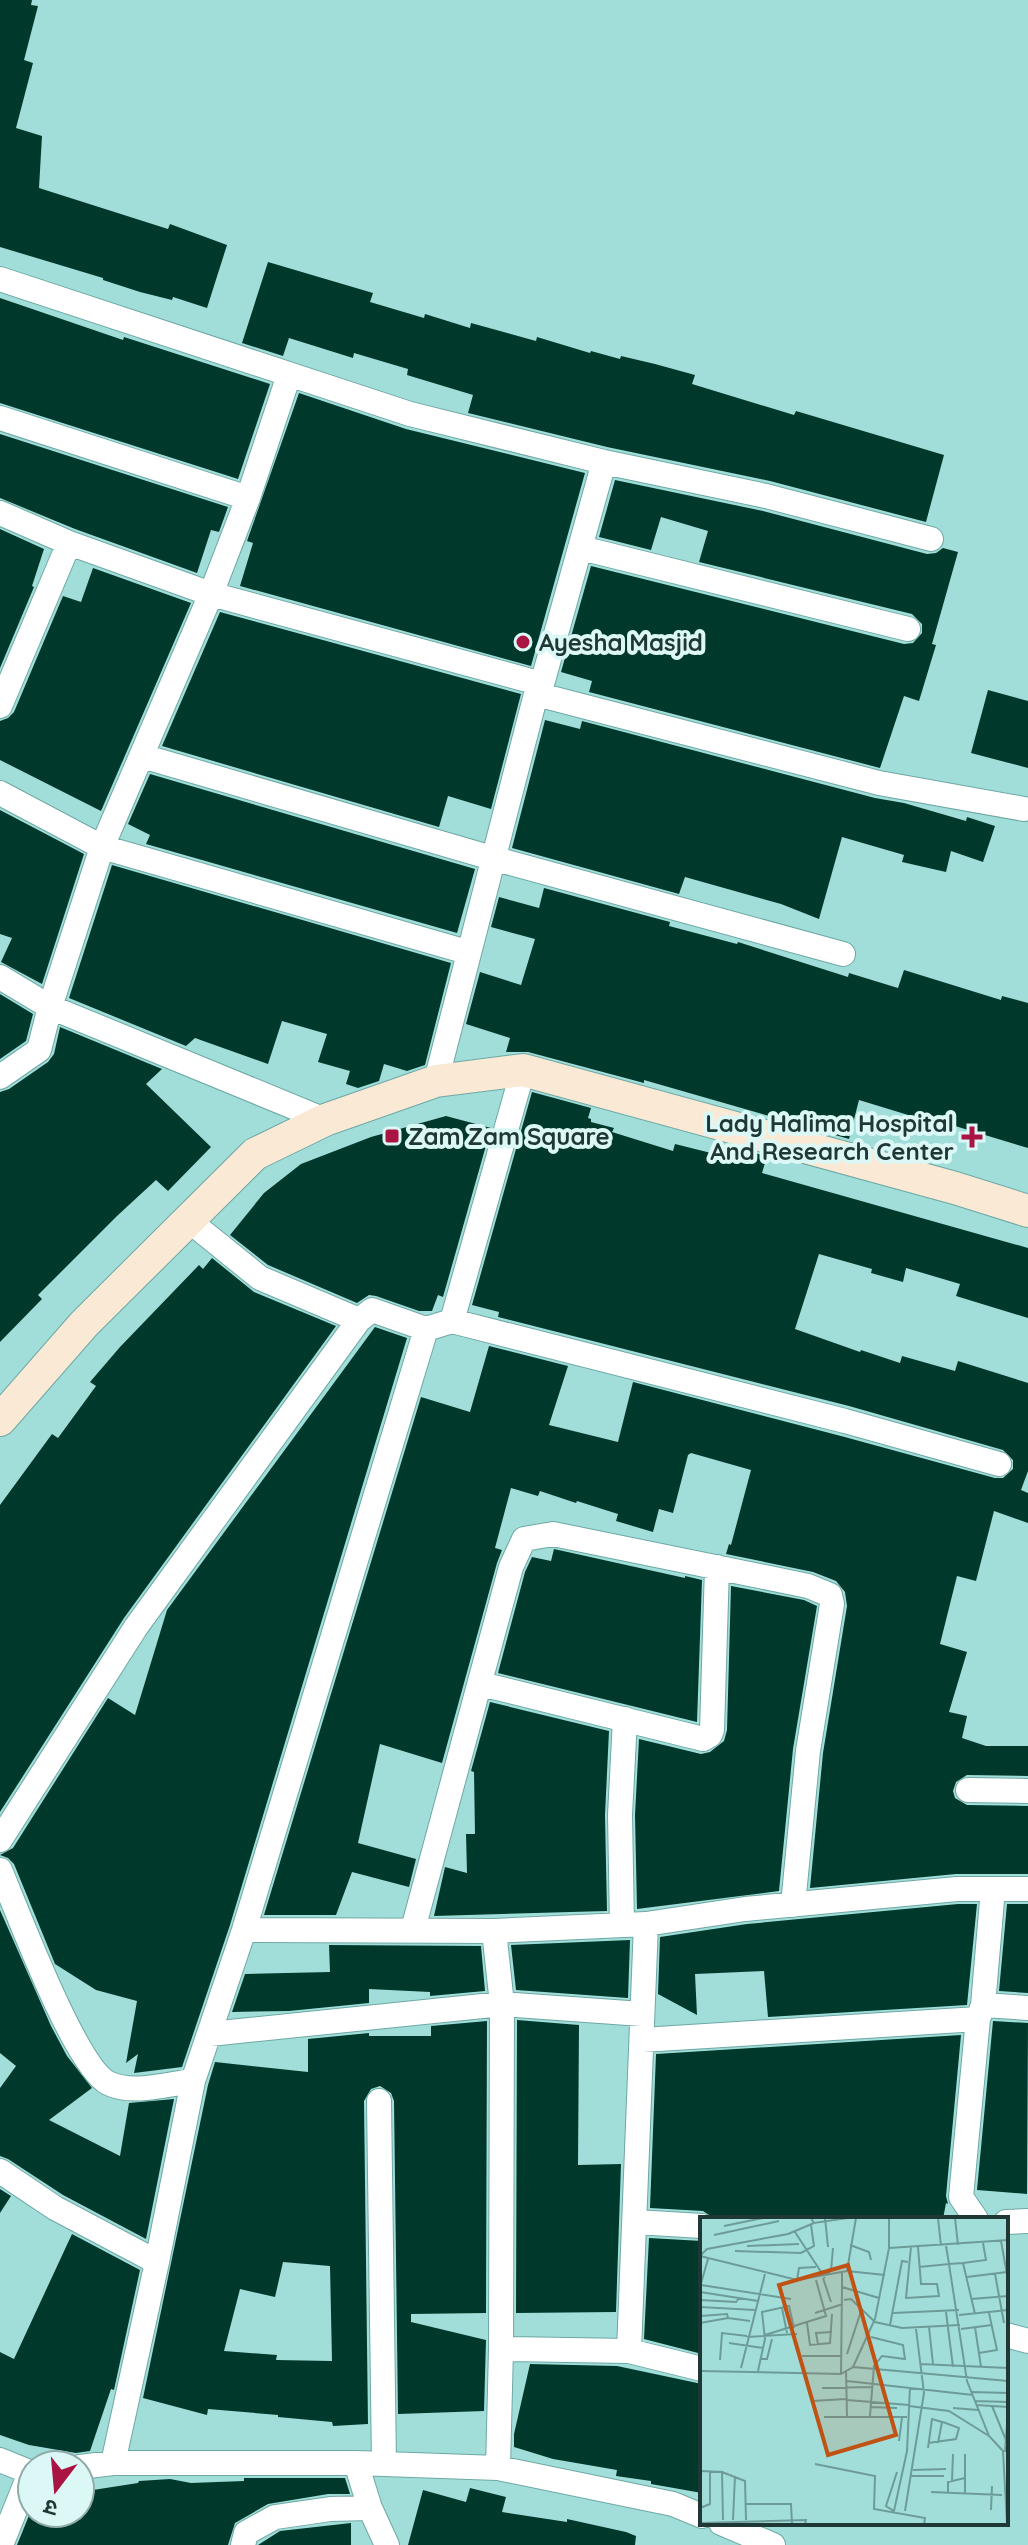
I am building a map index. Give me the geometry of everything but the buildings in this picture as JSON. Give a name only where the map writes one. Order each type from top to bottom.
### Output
[{"type":"main road","points":[[0,1420],[84,1324],[255,1154],[325,1120],[436,1081],[523,1070],[955,1188],[1028,1211]]},
{"type":"street","points":[[0,279],[410,414],[604,462],[766,496],[931,539]]},
{"type":"street","points":[[0,1077],[39,1050],[102,847],[211,594],[248,498],[289,375]]},
{"type":"street","points":[[0,418],[248,498]]},
{"type":"street","points":[[436,1081],[492,858],[604,462]]},
{"type":"street","points":[[0,513],[69,543],[211,594],[539,689],[879,783],[1024,809]]},
{"type":"street","points":[[0,706],[69,543]]},
{"type":"street","points":[[581,548],[908,629]]},
{"type":"street","points":[[142,756],[492,858],[843,954]]},
{"type":"street","points":[[0,793],[102,847],[467,952]]},
{"type":"street","points":[[0,977],[50,1007],[325,1120]]},
{"type":"street","points":[[452,1321],[523,1070]]},
{"type":"street","points":[[187,1219],[260,1278],[359,1320]]},
{"type":"street","points":[[0,1840],[136,1627],[359,1320],[372,1310],[426,1329],[452,1321],[845,1421],[999,1464]]},
{"type":"street","points":[[113,2463],[193,2081],[244,1930],[426,1329]]},
{"type":"street","points":[[413,1929],[511,1567],[524,1539],[553,1534],[808,1586],[830,1595],[832,1604],[808,1751],[793,1905]]},
{"type":"street","points":[[481,1684],[703,1739],[712,1730],[717,1567]]},
{"type":"street","points":[[625,1719],[620,1815],[642,2014],[629,2351]]},
{"type":"street","points":[[968,1790],[1028,1791]]},
{"type":"street","points":[[0,1870],[70,2034],[90,2066],[108,2083],[134,2088],[193,2081]]},
{"type":"street","points":[[244,1930],[494,1931],[634,1925],[957,1889],[1028,1889]]},
{"type":"street","points":[[975,2217],[961,2197],[993,1889]]},
{"type":"street","points":[[494,1931],[502,2004],[498,2468]]},
{"type":"street","points":[[210,2034],[502,2004],[642,2014]]},
{"type":"street","points":[[642,2040],[1028,2008]]},
{"type":"street","points":[[379,2101],[384,2464]]},
{"type":"street","points":[[0,2171],[55,2208],[157,2262]]},
{"type":"street","points":[[1008,2222],[1028,2221]]},
{"type":"street","points":[[635,2222],[700,2226]]},
{"type":"street","points":[[1008,2336],[1028,2341]]},
{"type":"street","points":[[501,2349],[629,2351],[700,2369]]},
{"type":"street","points":[[356,2463],[370,2508],[387,2545]]},
{"type":"street","points":[[96,2465],[356,2463],[498,2468],[673,2504],[700,2515]]},
{"type":"street","points":[[243,2545],[246,2533],[275,2517],[330,2509],[370,2508]]},
{"type":"street","points":[[1,2545],[16,2509]]},
{"type":"street","points":[[725,2525],[759,2542]]},
{"type":"place","name":"Ayesha Masjid","points":[[523,642]]},
{"type":"place","name":"Zam Zam Square","points":[[392,1136]]},
{"type":"place","name":"Lady Halima Hospital And Research Center","points":[[972,1137]]}]
